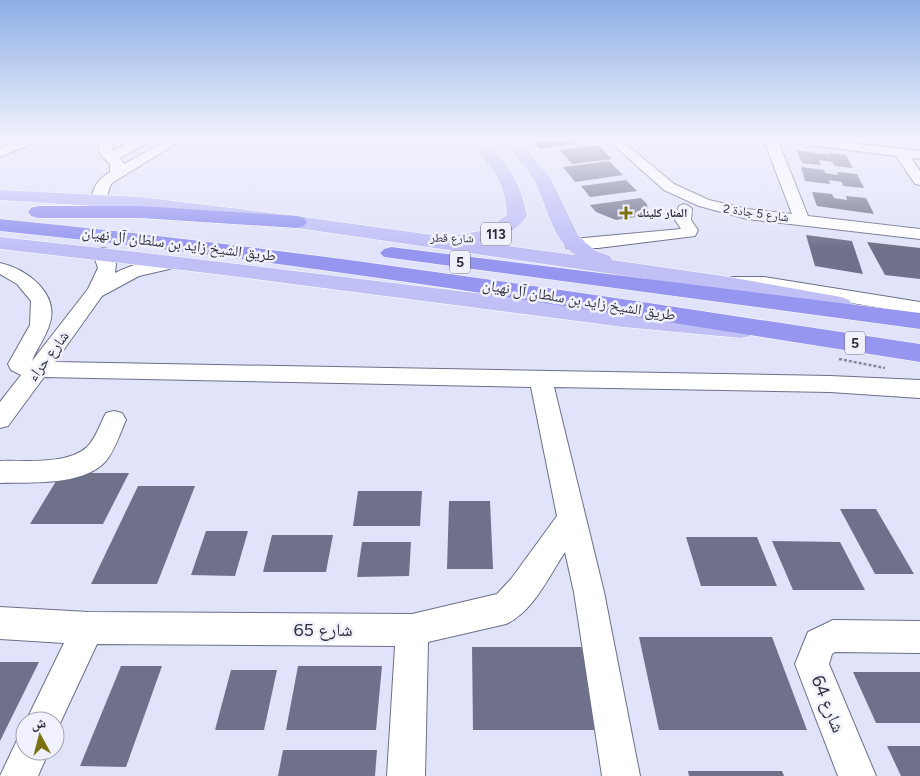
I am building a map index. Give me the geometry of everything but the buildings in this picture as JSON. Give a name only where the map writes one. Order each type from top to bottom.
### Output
[{"type":"highway","name":"طريق الشيخ زايد بن سلطان آل نهيان","points":[[0,210],[38,212],[399,254],[920,321]]},
{"type":"highway","points":[[38,212],[140,212],[297,222]]},
{"type":"highway","name":"طريق الشيخ زايد بن سلطان آل نهيان","points":[[0,225],[116,235],[343,264],[920,353]]},
{"type":"main road","name":"113","points":[[506,176],[516,197],[517,216]]},
{"type":"main road","points":[[540,176],[573,244],[589,256],[644,272]]},
{"type":"main road","points":[[0,195],[141,203],[297,222],[723,283],[920,321]]},
{"type":"main road","points":[[517,216],[522,234],[538,240],[557,238],[560,234],[562,223]]},
{"type":"main road","name":"شارع قطر","points":[[378,234],[474,239],[498,233],[510,226],[517,216]]},
{"type":"main road","points":[[0,243],[102,253],[704,328],[790,334]]},
{"type":"street","points":[[99,200],[105,176]]},
{"type":"street","name":"شارع 5 جادة 2","points":[[656,176],[692,199],[729,210],[920,234]]},
{"type":"street","points":[[785,176],[802,220]]},
{"type":"street","points":[[573,244],[689,233],[690,230],[683,220],[684,209]]},
{"type":"street","name":"شارع حراء","points":[[0,419],[96,292],[108,269],[108,263],[102,253]]},
{"type":"street","name":"شارع حراء","points":[[96,292],[118,277],[133,270],[172,263]]},
{"type":"street","points":[[0,268],[12,271],[27,283],[41,301],[40,325],[19,364],[26,369],[830,384],[920,389]]},
{"type":"street","points":[[723,283],[764,283],[920,308]]},
{"type":"street","points":[[541,379],[571,520],[589,592],[621,776]]},
{"type":"street","points":[[0,472],[67,468],[82,464],[99,450],[114,420]]},
{"type":"street","name":"شارع 65","points":[[0,623],[88,628],[412,630],[506,608],[522,590],[571,520]]},
{"type":"street","points":[[49,711],[88,628]]},
{"type":"street","points":[[406,776],[412,630]]},
{"type":"street","name":"شارع 64","points":[[857,776],[812,664],[819,643],[833,636],[920,637]]},
{"type":"street","points":[[19,776],[26,761]]},
{"type":"place","name":"المنار كلينك","points":[[626,213]]}]
